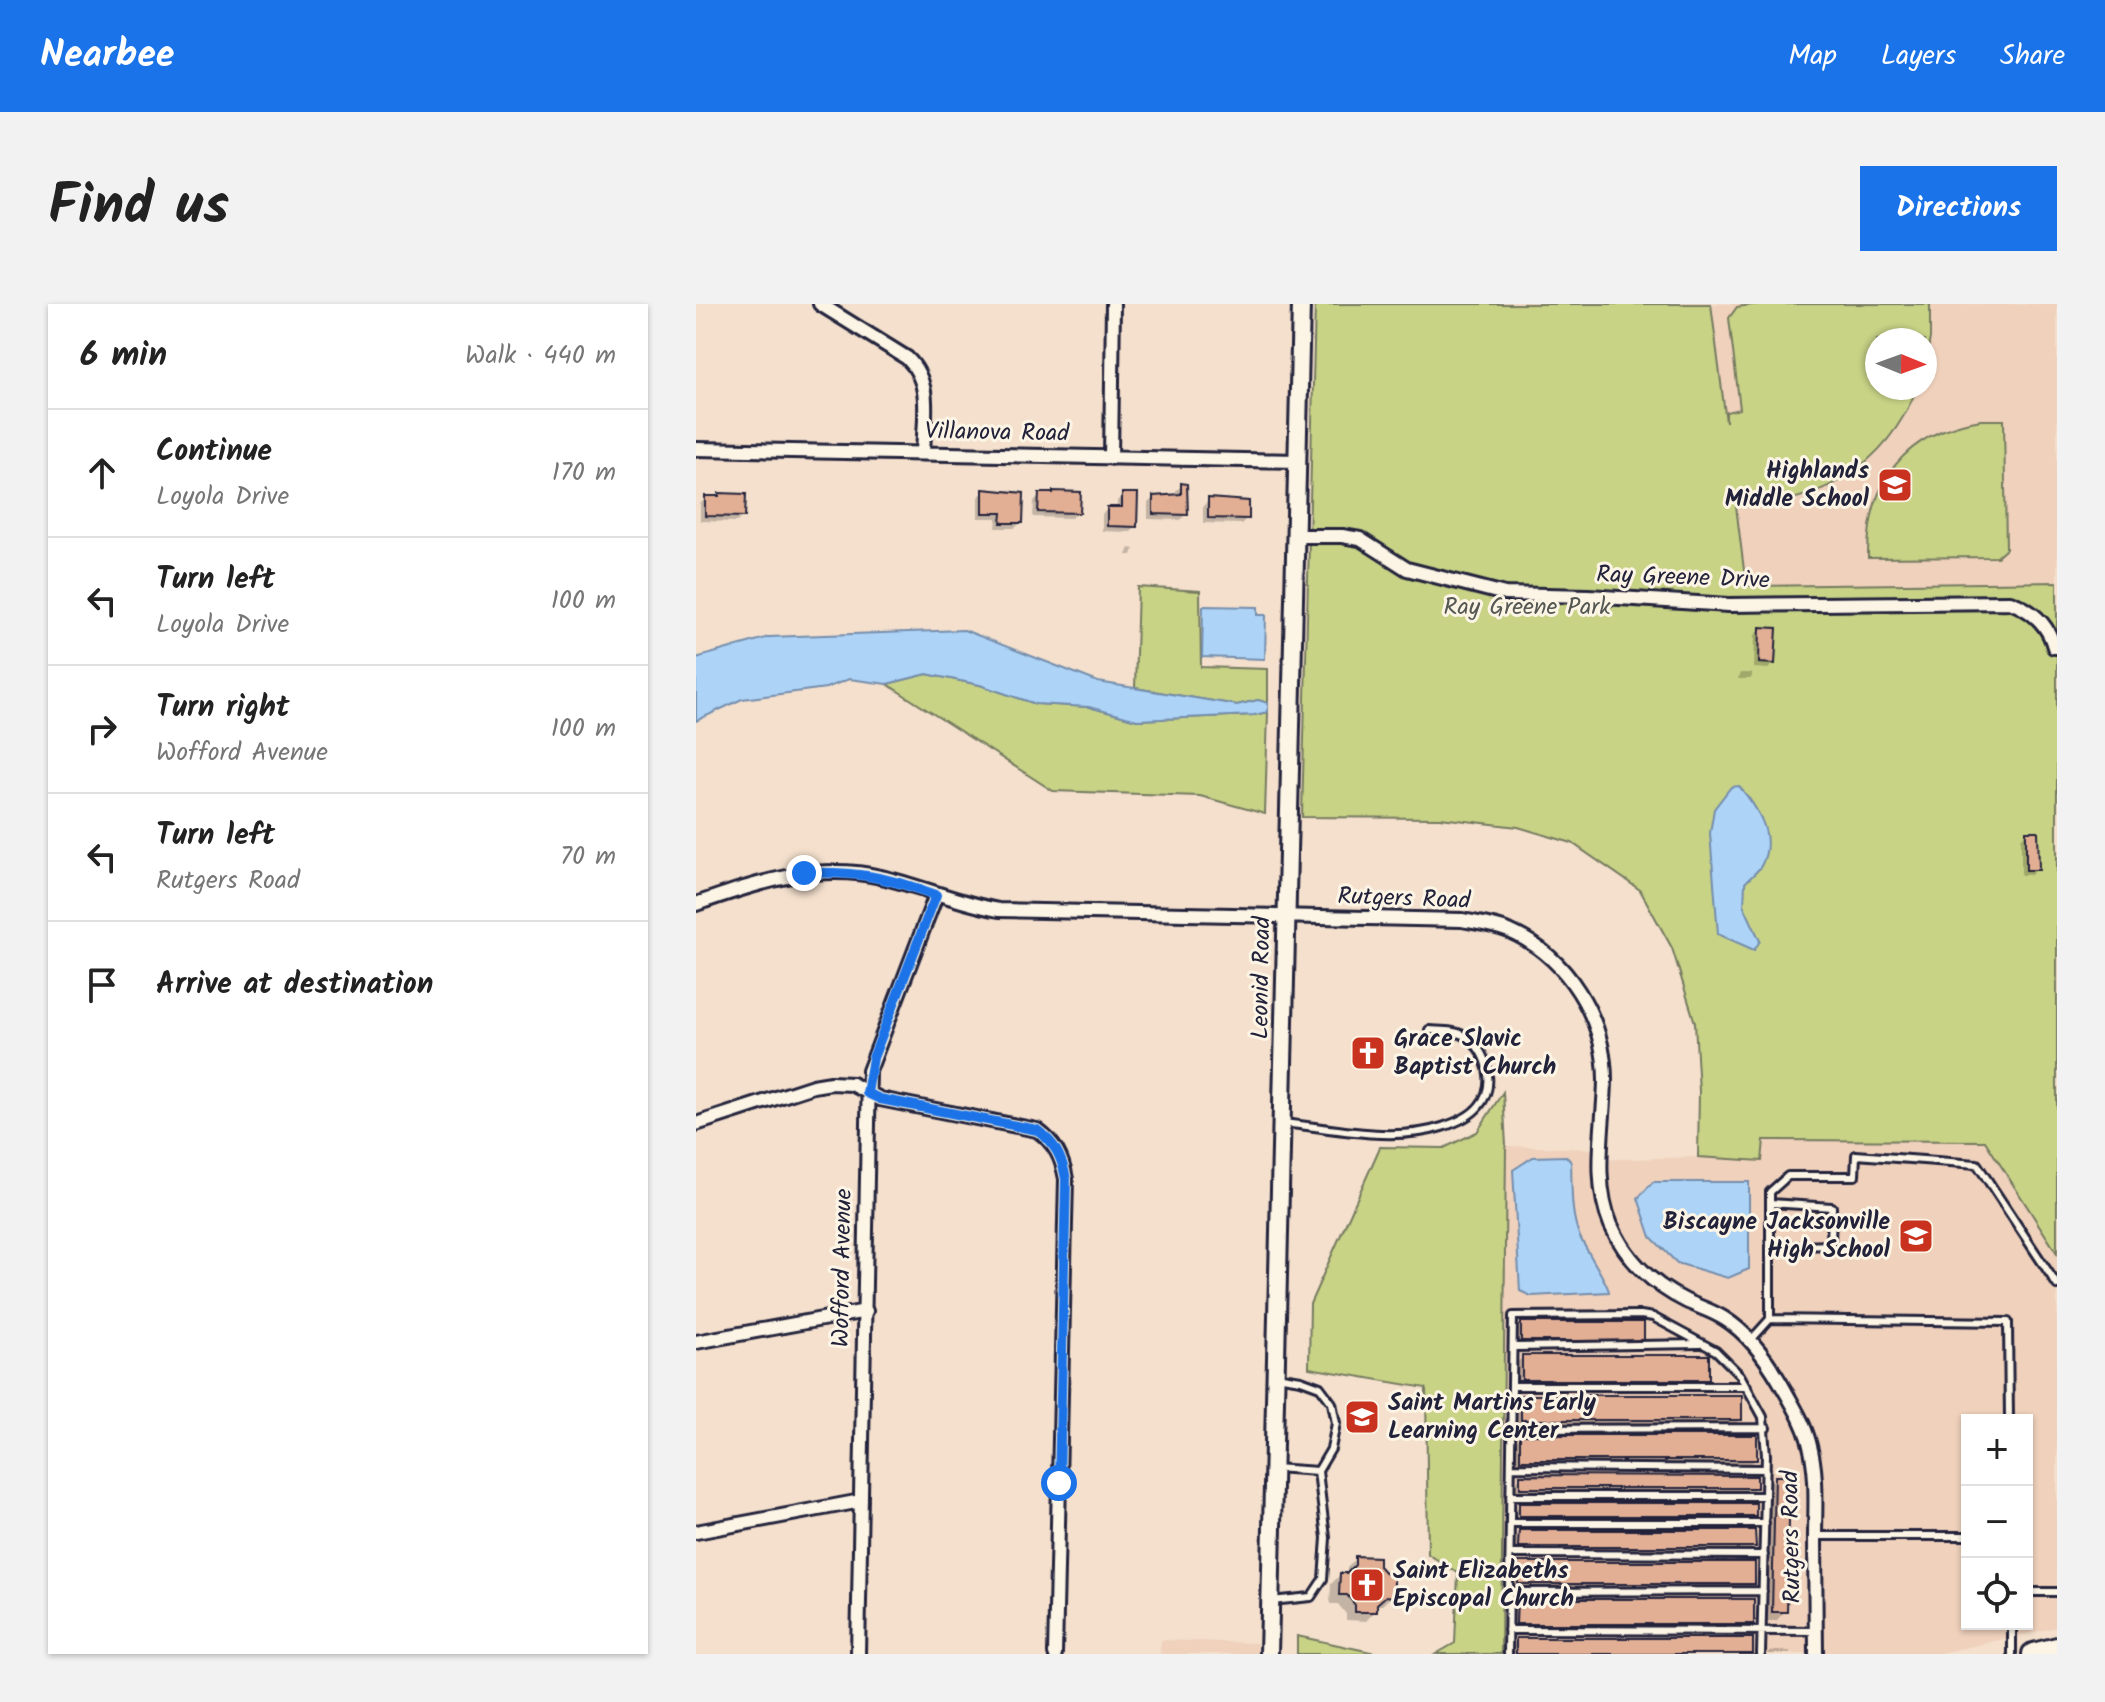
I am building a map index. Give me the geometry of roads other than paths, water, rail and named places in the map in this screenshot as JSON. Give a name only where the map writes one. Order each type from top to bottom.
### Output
[{"type":"main road","points":[[2033,1654],[2057,1648]]},
{"type":"street","points":[[820,304],[907,358],[917,368],[924,388],[923,453]]},
{"type":"street","points":[[1111,458],[1113,304]]},
{"type":"street","name":"Leonid Road","points":[[1269,1654],[1301,304]]},
{"type":"street","name":"Villanova Road","points":[[696,449],[1298,461]]},
{"type":"street","name":"Ray Greene Drive","points":[[1297,536],[1360,539],[1407,569],[1505,594],[1729,605],[2010,602],[2036,616],[2051,634],[2054,647],[2057,647]]},
{"type":"street","name":"Rutgers Road","points":[[696,904],[781,877],[856,872],[880,876],[981,907],[1020,912],[1475,922],[1508,931],[1550,957],[1582,995],[1600,1039],[1605,1079],[1601,1179],[1607,1212],[1620,1242],[1633,1262],[1667,1291],[1723,1317],[1751,1340],[1801,1419],[1809,1441],[1815,1481],[1816,1654]]},
{"type":"street","name":"Wofford Avenue","points":[[858,1654],[866,1311],[867,1093],[873,1058],[936,895]]},
{"type":"street","points":[[696,1124],[831,1083],[852,1084],[880,1099],[1037,1130],[1049,1139],[1063,1165],[1066,1179],[1055,1654]]},
{"type":"street","points":[[696,1342],[866,1311]]},
{"type":"street","points":[[696,1532],[861,1501]]},
{"type":"lane","points":[[1282,1123],[1386,1134],[1418,1133],[1463,1119],[1480,1106],[1487,1092],[1489,1072],[1480,1050],[1464,1035],[1429,1030]]},
{"type":"lane","points":[[1751,1340],[1770,1319],[1770,1192],[1788,1176],[1855,1176],[1856,1155],[1977,1164],[2057,1285]]},
{"type":"lane","points":[[1770,1203],[1832,1207],[1831,1245],[1770,1247]]},
{"type":"lane","points":[[1508,1654],[1513,1316],[1645,1315],[1703,1344],[1729,1363],[1760,1409],[1766,1428],[1761,1654]]},
{"type":"lane","points":[[1770,1319],[2008,1322],[2009,1414]]},
{"type":"lane","points":[[1513,1347],[1703,1344]]},
{"type":"lane","points":[[1271,1601],[1311,1597],[1323,1579],[1326,1538],[1318,1471],[1331,1449],[1336,1423],[1332,1403],[1320,1387],[1276,1376]]},
{"type":"lane","points":[[1512,1386],[1747,1386]]},
{"type":"lane","points":[[1512,1429],[1766,1428]]},
{"type":"lane","points":[[1511,1467],[1766,1469]]},
{"type":"lane","points":[[1274,1468],[1318,1471]]},
{"type":"lane","points":[[1510,1496],[1765,1496]]},
{"type":"lane","points":[[1510,1523],[1765,1523]]},
{"type":"lane","points":[[1815,1536],[1961,1536]]},
{"type":"lane","points":[[1510,1554],[1764,1555]]},
{"type":"lane","points":[[1509,1592],[1763,1591]]},
{"type":"lane","points":[[2033,1592],[2057,1592]]},
{"type":"lane","points":[[1508,1630],[1816,1631]]},
{"type":"lane","points":[[2012,1630],[2012,1654]]},
{"type":"water","points":[[1203,606],[1258,607],[1258,615],[1266,615],[1265,659],[1202,657]]},
{"type":"water","points":[[964,630],[1098,682],[1237,705],[1258,700],[1268,703],[1268,712],[1137,720],[1089,707],[1036,704],[980,685],[927,674],[887,684],[849,679],[826,688],[742,699],[696,721],[696,658],[769,637]]},
{"type":"water","points":[[1739,786],[1758,812],[1766,832],[1766,853],[1761,867],[1745,883],[1744,906],[1760,941],[1754,950],[1718,934],[1710,833],[1714,809],[1731,787]]},
{"type":"water","points":[[1566,1156],[1571,1162],[1572,1200],[1577,1228],[1609,1292],[1531,1296],[1520,1291],[1513,1170],[1533,1157]]},
{"type":"water","points":[[1653,1182],[1749,1182],[1749,1269],[1728,1278],[1677,1263],[1651,1237],[1638,1198]]},
{"type":"place","name":"Highlands Middle School","points":[[1895,485]]},
{"type":"place","name":"Grace Slavic Baptist Church","points":[[1368,1053]]},
{"type":"place","name":"Biscayne Jacksonville High School","points":[[1916,1236]]},
{"type":"place","name":"Saint Martins Early Learning Center","points":[[1362,1417]]},
{"type":"place","name":"Saint Elizabeths Episcopal Church","points":[[1367,1585]]},
{"type":"park label","name":"Ray Greene Park","points":[[1527,607]]}]
